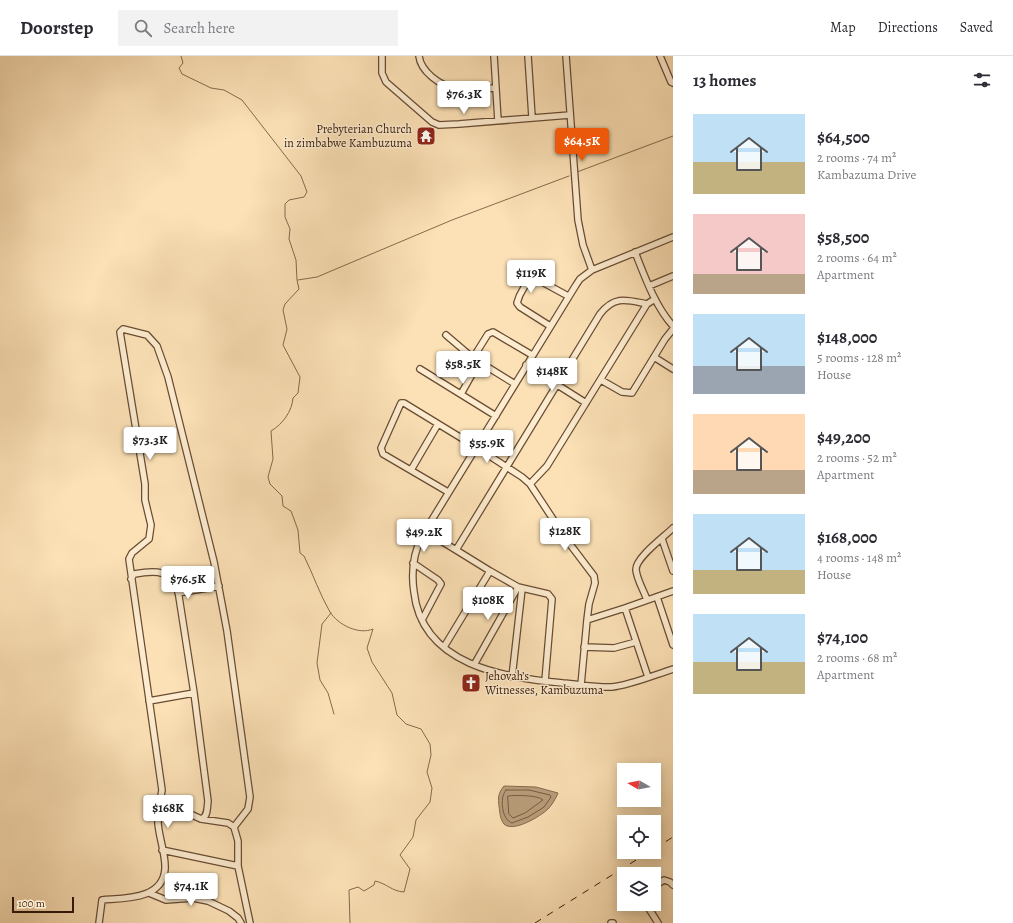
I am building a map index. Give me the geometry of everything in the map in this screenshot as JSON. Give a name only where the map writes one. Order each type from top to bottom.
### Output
[{"type":"street","points":[[382,56],[382,73],[386,82],[436,124],[459,124],[570,115]]},
{"type":"street","points":[[419,56],[422,67],[438,82],[448,88],[496,88]]},
{"type":"street","points":[[494,56],[498,121]]},
{"type":"street","points":[[528,56],[532,117]]},
{"type":"street","points":[[566,56],[578,220],[583,245],[592,270]]},
{"type":"street","points":[[660,56],[671,82],[673,83]]},
{"type":"street","points":[[673,237],[592,270],[580,279],[568,296],[425,531],[415,550],[413,563],[414,595],[422,620],[432,636],[444,647],[457,658],[474,665],[512,677],[611,687],[623,685],[673,669]]},
{"type":"street","points":[[635,252],[655,299],[673,326]]},
{"type":"street","points":[[650,286],[673,276]]},
{"type":"street","points":[[550,326],[520,307],[517,303],[528,282],[535,278],[568,296]]},
{"type":"street","points":[[530,484],[547,466],[647,304],[655,299]]},
{"type":"street","points":[[456,550],[600,314],[608,306],[618,300],[647,304]]},
{"type":"street","points":[[99,923],[102,900],[136,897],[149,893],[157,887],[163,878],[165,870],[158,825],[158,811],[162,790],[129,559],[132,553],[149,539],[151,525],[145,500],[145,484],[120,332],[123,329],[147,335],[157,346],[168,377],[214,562],[227,631],[250,797],[248,809],[234,827]]},
{"type":"street","points":[[601,380],[622,392],[632,393],[665,339],[673,329]]},
{"type":"street","points":[[473,358],[488,334],[493,332],[532,355]]},
{"type":"street","points":[[446,335],[473,358],[515,384]]},
{"type":"street","points":[[654,357],[673,369]]},
{"type":"street","points":[[461,394],[479,362]]},
{"type":"street","points":[[526,365],[586,403]]},
{"type":"street","points":[[420,370],[496,416]]},
{"type":"street","points":[[448,492],[383,454],[381,448],[401,403],[404,403],[476,447],[530,484],[566,539],[594,576],[595,583],[589,604],[581,685]]},
{"type":"street","points":[[411,470],[438,424]]},
{"type":"street","points":[[647,600],[637,573],[636,566],[640,559],[673,528]]},
{"type":"street","points":[[425,531],[520,588],[548,594],[552,599],[546,681]]},
{"type":"street","points":[[662,539],[673,571]]},
{"type":"street","points":[[413,563],[438,580],[441,584],[422,620]]},
{"type":"street","points":[[444,647],[490,571]]},
{"type":"street","points":[[131,579],[134,574],[156,572],[173,578],[177,584],[194,693],[208,801],[206,816],[201,819]]},
{"type":"street","points":[[178,593],[219,586]]},
{"type":"street","points":[[474,665],[520,588]]},
{"type":"street","points":[[512,677],[520,588]]},
{"type":"street","points":[[587,620],[673,591]]},
{"type":"street","points":[[657,596],[671,630],[673,645]]},
{"type":"street","points":[[625,608],[648,677]]},
{"type":"street","points":[[584,647],[614,648],[636,642]]},
{"type":"street","points":[[149,701],[194,693]]},
{"type":"street","points":[[160,800],[201,819],[228,824],[234,827],[238,841],[238,866],[250,923]]},
{"type":"street","points":[[162,850],[226,862],[238,866]]},
{"type":"street","points":[[661,882],[664,880],[668,881],[673,885]]},
{"type":"street","points":[[149,893],[166,900],[193,898],[208,901],[229,911],[238,918],[241,923]]},
{"type":"street","points":[[650,911],[658,923]]},
{"type":"water","points":[[504,786],[536,787],[558,793],[554,801],[539,816],[520,825],[508,826],[504,824],[502,820],[499,803],[500,793]]},
{"type":"waterway","points":[[181,56],[183,63],[179,68],[182,74],[211,88],[224,90],[242,100],[301,176],[307,192],[304,197],[289,200],[285,204],[285,217],[290,229],[289,239],[296,260],[299,289],[285,304],[283,310],[287,329],[283,345],[300,377],[298,393],[293,398],[289,412],[279,425],[271,431],[273,459],[268,477],[270,484],[282,496],[283,506],[291,511],[298,530],[300,553],[304,556],[330,612],[338,621],[349,628],[362,631],[373,629],[367,648],[372,662],[392,693],[397,715],[406,724],[421,729],[430,744],[431,755],[427,772],[432,788],[430,802],[416,820],[413,837],[400,855],[410,869],[404,892],[375,881],[374,885],[364,891],[358,887],[349,890],[350,923]]},
{"type":"waterway","points":[[577,172],[673,136]]},
{"type":"waterway","points":[[298,280],[317,277],[452,220],[569,176]]},
{"type":"waterway","points":[[331,613],[322,624],[317,663],[320,680],[328,693],[334,714]]},
{"type":"railway","points":[[661,845],[673,837]]},
{"type":"railway","points":[[535,923],[638,859]]},
{"type":"place","name":"Prebyterian Church in zimbabwe Kambuzuma","points":[[426,136]]},
{"type":"place","name":"Jehovah’s Witnesses, Kambuzuma","points":[[471,683]]}]
